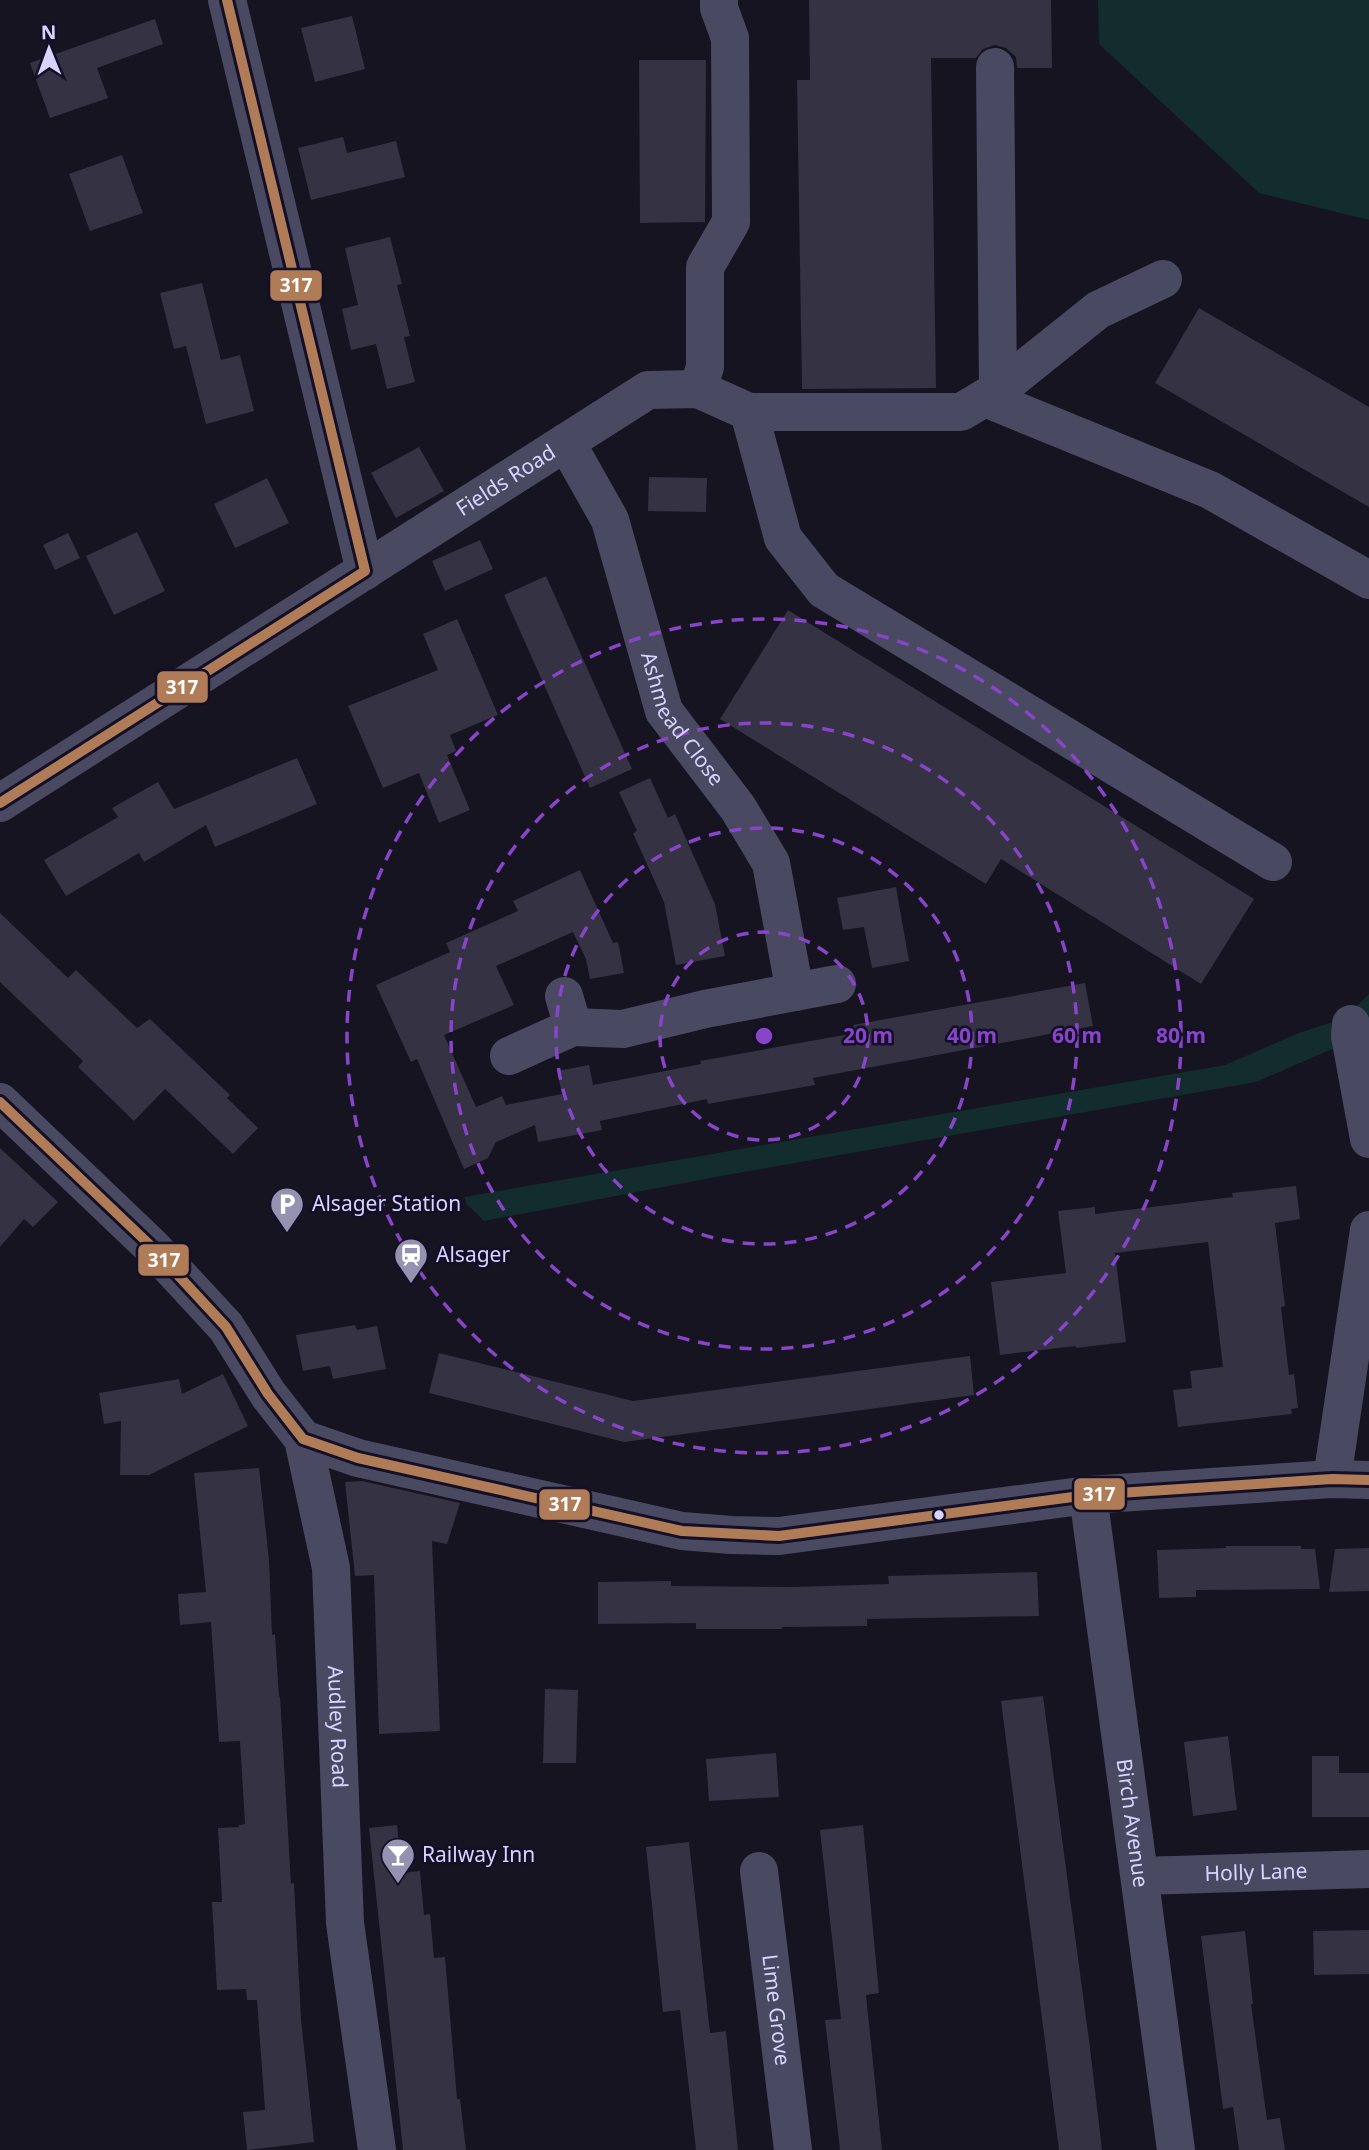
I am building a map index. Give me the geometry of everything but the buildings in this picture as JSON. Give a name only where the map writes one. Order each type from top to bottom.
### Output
[{"type":"street","points":[[227,0],[365,570]]},
{"type":"street","points":[[719,0],[719,8],[730,38],[731,222],[705,267],[705,368],[698,389],[749,412],[961,412],[991,394],[1098,310],[1163,279]]},
{"type":"street","points":[[991,394],[995,67]]},
{"type":"street","name":"Fields Road","points":[[0,803],[648,390],[698,389]]},
{"type":"street","points":[[991,394],[1210,490],[1369,580]]},
{"type":"street","points":[[749,412],[783,538],[824,590],[1273,862]]},
{"type":"street","name":"Ashmead Close","points":[[566,442],[610,520],[664,711],[738,808],[771,863],[795,992]]},
{"type":"street","points":[[509,1056],[568,1012],[623,1029],[705,1009],[837,984]]},
{"type":"street","points":[[1350,1030],[1369,1139]]},
{"type":"street","name":"Audley Road","points":[[0,1102],[151,1246],[226,1327],[268,1395],[303,1439],[331,1568],[345,1923],[377,2150]]},
{"type":"street","points":[[303,1439],[358,1458],[550,1503],[682,1531],[731,1535],[779,1536],[1088,1495],[1351,1479],[1369,1230]]},
{"type":"street","name":"Birch Avenue","points":[[1088,1495],[1176,2150]]},
{"type":"street","name":"Holly Lane","points":[[1140,1876],[1369,1869]]},
{"type":"street","name":"Lime Grove","points":[[760,1871],[793,2150]]},
{"type":"green space","points":[[1098,0],[1369,0],[1369,220],[1259,193],[1099,44]]},
{"type":"green space","points":[[1369,994],[1369,1033],[1256,1082],[732,1174],[484,1221],[467,1204],[464,1197],[1225,1065],[1299,1033],[1345,1018]]},
{"type":"transit line","name":"317","points":[[227,0],[365,571]]},
{"type":"transit line","name":"317","points":[[0,803],[365,571]]},
{"type":"transit line","name":"317","points":[[0,1102],[151,1246],[226,1327],[268,1394],[303,1439]]},
{"type":"transit line","name":"317","points":[[303,1439],[358,1458],[682,1531],[779,1536],[1088,1495],[1332,1479],[1369,1480]]},
{"type":"place","name":"Alsager Station","points":[[287,1234]]},
{"type":"place","name":"Alsager","points":[[411,1285]]},
{"type":"place","name":"Railway Inn","points":[[398,1885]]}]
